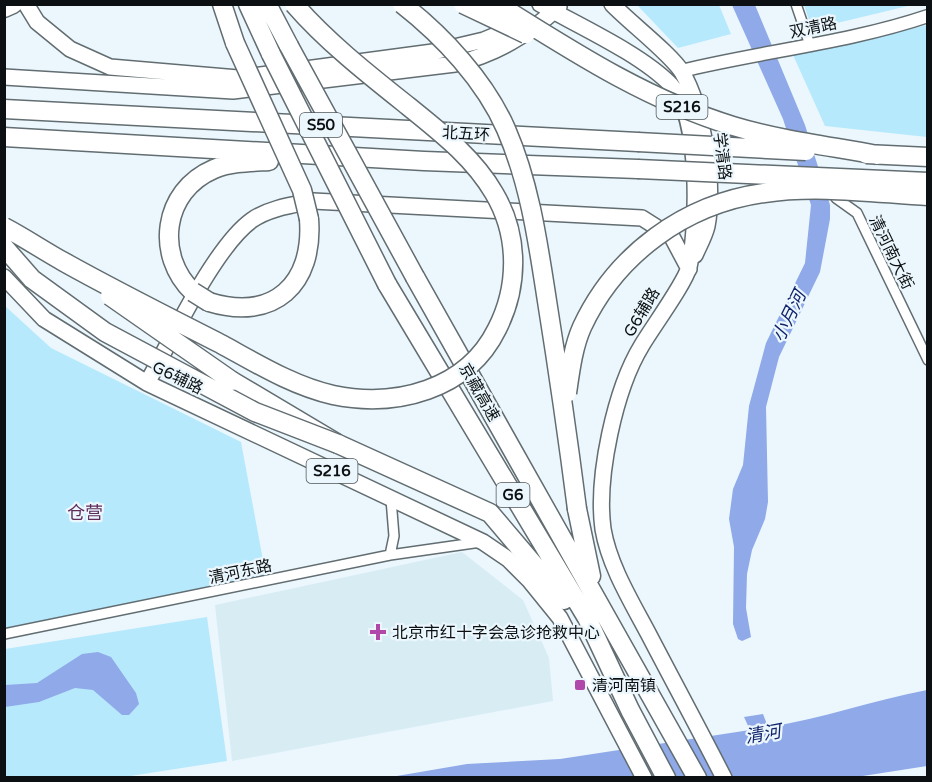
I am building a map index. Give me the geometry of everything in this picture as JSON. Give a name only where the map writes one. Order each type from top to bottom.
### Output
[{"type":"highway","points":[[4,8],[14,4]]},
{"type":"highway","points":[[222,4],[235,44],[302,190],[309,219],[310,247],[305,263],[293,285],[267,304],[252,309],[238,309],[209,302],[194,292],[174,269],[168,239],[170,225],[185,191],[214,169],[268,161],[424,160]]},
{"type":"highway","name":"京藏高速","points":[[248,4],[387,284],[586,618],[630,710],[666,777]]},
{"type":"highway","name":"京藏高速","points":[[267,4],[415,277],[697,777]]},
{"type":"highway","points":[[4,227],[62,261],[280,375],[331,394],[370,400],[407,397],[444,384],[473,362],[493,337],[508,307],[512,280],[514,251],[507,223],[495,193],[472,163],[445,135],[330,41],[294,4]]},
{"type":"highway","points":[[402,4],[426,23],[456,53],[505,127],[524,175],[536,229],[565,413],[577,508],[596,595]]},
{"type":"highway","points":[[463,4],[671,103],[733,126],[877,155]]},
{"type":"highway","points":[[496,4],[599,67]]},
{"type":"highway","name":"北五环","points":[[4,109],[927,157]]},
{"type":"highway","name":"北五环","points":[[4,138],[424,160],[927,182]]},
{"type":"highway","points":[[565,413],[571,368],[581,329],[603,288],[646,243],[678,221],[726,201],[765,192],[817,191],[927,196]]},
{"type":"highway","points":[[4,247],[32,279],[105,332],[255,412],[338,444],[490,513],[566,602],[586,618]]},
{"type":"highway","points":[[62,261],[232,381],[338,444]]},
{"type":"main road","points":[[26,4],[37,22],[70,49],[110,67],[238,78],[433,52],[484,40],[552,7]]},
{"type":"main road","name":"学清路","points":[[612,5],[681,71],[701,126],[709,193],[707,227],[688,269]]},
{"type":"main road","points":[[4,77],[233,91],[455,64],[483,57],[512,44],[552,7]]},
{"type":"main road","name":"G6辅路","points":[[552,7],[645,63],[673,87],[687,119],[694,153],[694,226],[688,269],[639,350],[614,409],[604,476],[603,529],[620,580],[724,777]]},
{"type":"main road","points":[[147,383],[215,262],[252,220],[291,205],[313,201],[642,218],[672,237],[688,269]]},
{"type":"main road","name":"G6辅路","points":[[4,276],[44,319],[147,383],[483,542],[522,574],[560,618],[645,777]]},
{"type":"street","points":[[796,4],[810,45]]},
{"type":"street","name":"双清路","points":[[681,71],[742,56],[810,45],[927,16]]},
{"type":"street","name":"清河南大街","points":[[836,198],[857,213],[927,359]]},
{"type":"street","points":[[390,555],[394,536],[391,499]]},
{"type":"street","name":"清河东路","points":[[4,634],[390,555],[483,542]]},
{"type":"shaded area","points":[[804,4],[912,5],[812,29]]},
{"type":"shaded area","points":[[637,5],[719,5],[731,34],[678,48]]},
{"type":"shaded area","points":[[927,25],[927,137],[825,126],[793,55]]},
{"type":"shaded area","points":[[4,305],[51,348],[241,442],[266,576],[5,628]]},
{"type":"shaded area","name":"北京市红十字会急诊抢救中心","points":[[462,552],[523,600],[549,658],[553,701],[232,761],[215,605]]},
{"type":"shaded area","points":[[207,617],[227,761],[124,777],[5,778],[5,649]]},
{"type":"water","name":"小月河","points":[[732,5],[755,5],[805,125],[830,205],[830,219],[820,272],[779,357],[766,407],[768,502],[765,519],[752,550],[747,574],[746,608],[751,637],[742,641],[738,639],[733,624],[734,547],[729,519],[733,489],[743,465],[749,406],[766,343],[805,263],[811,205],[783,119]]},
{"type":"water","points":[[98,652],[111,657],[136,693],[139,704],[129,715],[122,715],[93,690],[75,688],[39,702],[5,707],[5,685],[37,683],[82,654]]},
{"type":"water","name":"清河","points":[[927,690],[927,766],[850,778],[385,778],[467,764],[560,759],[750,730],[744,717],[763,714],[768,727]]},
{"type":"place","name":"北京市红十字会急诊抢救中心","points":[[378,632]]},
{"type":"place","name":"清河南镇","points":[[580,685]]},
{"type":"district","name":"仓营","points":[[85,513]]}]
